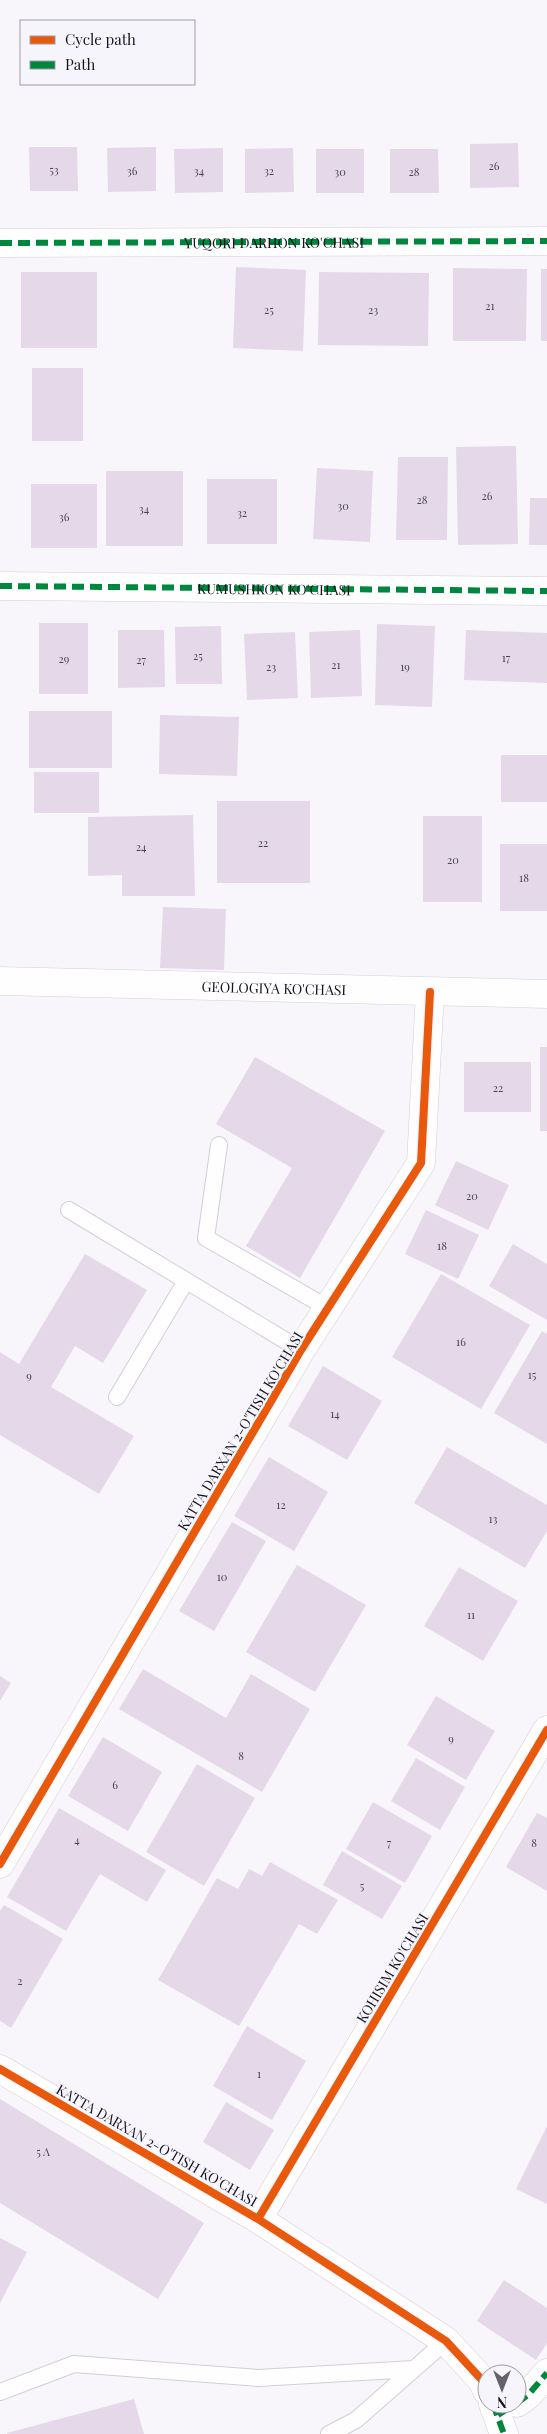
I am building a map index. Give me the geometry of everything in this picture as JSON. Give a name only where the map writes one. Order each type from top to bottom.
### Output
[{"type":"street","name":"YUQORI DARHON KO'CHASI","points":[[0,244],[547,241]]},
{"type":"street","name":"KUMUSHKON KO'CHASI","points":[[0,586],[547,591]]},
{"type":"street","name":"GEOLOGIYA KO'CHASI","points":[[0,981],[547,994]]},
{"type":"street","name":"KATTA DARXAN 2-O'TISH KO'CHASI","points":[[0,1864],[301,1350],[421,1163],[430,992]]},
{"type":"street","name":"KOHISIM KO'CHASI","points":[[258,2218],[547,1730]]},
{"type":"street","name":"KATTA DARXAN 2-O'TISH KO'CHASI","points":[[0,2069],[258,2218],[446,2341],[477,2375]]},
{"type":"street","points":[[527,2396],[547,2373]]},
{"type":"lane","points":[[219,1145],[206,1238],[328,1308]]},
{"type":"lane","points":[[69,1210],[301,1350]]},
{"type":"lane","points":[[117,1397],[186,1281]]},
{"type":"lane","points":[[329,2434],[356,2420],[446,2341]]},
{"type":"lane","points":[[0,2392],[74,2364],[258,2378],[414,2368]]},
{"type":"building","points":[[518,143],[519,187],[470,188],[470,144]]},
{"type":"building","points":[[29,147],[77,147],[78,191],[30,191]]},
{"type":"building","points":[[156,147],[156,191],[108,192],[107,148]]},
{"type":"building","points":[[223,148],[223,192],[175,193],[174,149]]},
{"type":"building","points":[[293,148],[294,192],[245,193],[245,149]]},
{"type":"building","points":[[316,149],[364,149],[364,193],[316,193]]},
{"type":"building","points":[[390,149],[438,149],[439,193],[390,193]]},
{"type":"building","points":[[236,267],[306,270],[303,351],[233,348]]},
{"type":"building","points":[[453,268],[527,269],[526,341],[453,341]]},
{"type":"building","points":[[541,269],[547,269],[547,341],[541,341]]},
{"type":"building","points":[[21,272],[97,272],[97,348],[21,348]]},
{"type":"building","points":[[319,272],[429,273],[428,346],[318,345]]},
{"type":"building","points":[[32,368],[83,368],[83,441],[32,441]]},
{"type":"building","points":[[516,446],[518,544],[458,545],[456,447]]},
{"type":"building","points":[[398,457],[448,457],[447,540],[396,540]]},
{"type":"building","points":[[317,468],[373,471],[370,542],[313,539]]},
{"type":"building","points":[[106,471],[183,471],[183,546],[106,546]]},
{"type":"building","points":[[207,479],[277,479],[277,544],[207,544]]},
{"type":"building","points":[[31,484],[97,484],[97,548],[31,548]]},
{"type":"building","points":[[530,498],[547,498],[547,545],[529,545]]},
{"type":"building","points":[[39,623],[88,623],[88,694],[39,694]]},
{"type":"building","points":[[377,624],[435,626],[432,707],[375,705]]},
{"type":"building","points":[[221,626],[222,684],[176,684],[175,627]]},
{"type":"building","points":[[118,630],[164,630],[165,687],[118,688]]},
{"type":"building","points":[[360,630],[362,696],[311,698],[309,632]]},
{"type":"building","points":[[466,630],[547,633],[547,683],[464,680]]},
{"type":"building","points":[[295,632],[298,698],[247,700],[244,634]]},
{"type":"building","points":[[29,711],[112,711],[112,768],[29,768]]},
{"type":"building","points":[[160,715],[239,717],[237,776],[159,774]]},
{"type":"building","points":[[501,755],[547,755],[547,802],[501,802]]},
{"type":"building","points":[[34,772],[99,772],[99,813],[34,813]]},
{"type":"building","points":[[217,801],[310,801],[310,883],[217,883]]},
{"type":"building","points":[[193,815],[195,896],[122,896],[122,875],[88,876],[88,817]]},
{"type":"building","points":[[423,816],[482,816],[482,902],[423,902]]},
{"type":"building","points":[[500,844],[547,844],[547,911],[500,911]]},
{"type":"building","points":[[163,907],[226,909],[224,970],[160,968]]},
{"type":"building","points":[[540,1047],[547,1047],[547,1131],[540,1131]]},
{"type":"building","points":[[255,1057],[385,1131],[300,1278],[246,1246],[292,1168],[216,1124]]},
{"type":"building","points":[[464,1062],[531,1062],[531,1112],[464,1112]]},
{"type":"building","points":[[456,1161],[509,1185],[488,1230],[435,1205]]},
{"type":"building","points":[[426,1210],[479,1235],[458,1279],[405,1254]]},
{"type":"building","points":[[513,1244],[547,1264],[547,1320],[489,1286]]},
{"type":"building","points":[[85,1254],[147,1290],[103,1363],[75,1346],[51,1387],[134,1436],[99,1494],[0,1435],[0,1352],[19,1364]]},
{"type":"building","points":[[441,1274],[530,1325],[481,1409],[392,1357]]},
{"type":"building","points":[[542,1331],[547,1334],[547,1444],[494,1413]]},
{"type":"building","points":[[323,1366],[382,1401],[347,1460],[288,1426]]},
{"type":"building","points":[[447,1447],[547,1505],[547,1531],[525,1568],[414,1503]]},
{"type":"building","points":[[269,1457],[328,1492],[294,1551],[234,1516]]},
{"type":"building","points":[[232,1522],[266,1541],[214,1631],[179,1611]]},
{"type":"building","points":[[297,1565],[366,1605],[315,1692],[246,1652]]},
{"type":"building","points":[[459,1567],[518,1601],[483,1661],[424,1626]]},
{"type":"building","points":[[143,1669],[226,1718],[251,1674],[310,1709],[262,1792],[119,1709]]},
{"type":"building","points":[[0,1676],[11,1683],[0,1701]]},
{"type":"building","points":[[436,1696],[495,1731],[466,1780],[407,1745]]},
{"type":"building","points":[[103,1737],[162,1772],[128,1831],[68,1796]]},
{"type":"building","points":[[416,1758],[465,1787],[440,1830],[391,1801]]},
{"type":"building","points":[[197,1764],[255,1798],[204,1886],[146,1852]]},
{"type":"building","points":[[373,1802],[432,1836],[405,1883],[346,1849]]},
{"type":"building","points":[[59,1808],[166,1870],[147,1902],[100,1874],[66,1931],[7,1897]]},
{"type":"building","points":[[537,1813],[547,1818],[547,1891],[506,1867]]},
{"type":"building","points":[[342,1851],[402,1886],[382,1919],[323,1885]]},
{"type":"building","points":[[270,1862],[338,1900],[317,1934],[299,1924],[239,2026],[158,1980],[217,1878],[238,1889],[249,1869],[262,1876]]},
{"type":"building","points":[[4,1905],[63,1939],[11,2028],[0,2021],[0,1911]]},
{"type":"building","points":[[247,2026],[306,2061],[272,2120],[213,2086]]},
{"type":"building","points":[[0,2099],[204,2223],[158,2299],[0,2203]]},
{"type":"building","points":[[226,2102],[274,2130],[250,2170],[203,2142]]},
{"type":"building","points":[[547,2126],[547,2204],[516,2189]]},
{"type":"building","points":[[0,2238],[27,2252],[0,2303]]},
{"type":"building","points":[[504,2280],[547,2308],[547,2343],[536,2360],[477,2321]]},
{"type":"building","points":[[134,2399],[144,2434],[7,2434],[7,2433]]},
{"type":"marked path","points":[[0,243],[547,241]]},
{"type":"marked path","points":[[0,586],[547,591]]},
{"type":"marked path","points":[[527,2396],[547,2373]]},
{"type":"marked path","points":[[497,2414],[504,2434]]},
{"type":"cycle path","points":[[0,1864],[301,1350],[421,1163],[430,992]]},
{"type":"cycle path","points":[[258,2219],[547,1730]]},
{"type":"cycle path","points":[[0,2069],[258,2219],[446,2341],[477,2375]]}]
